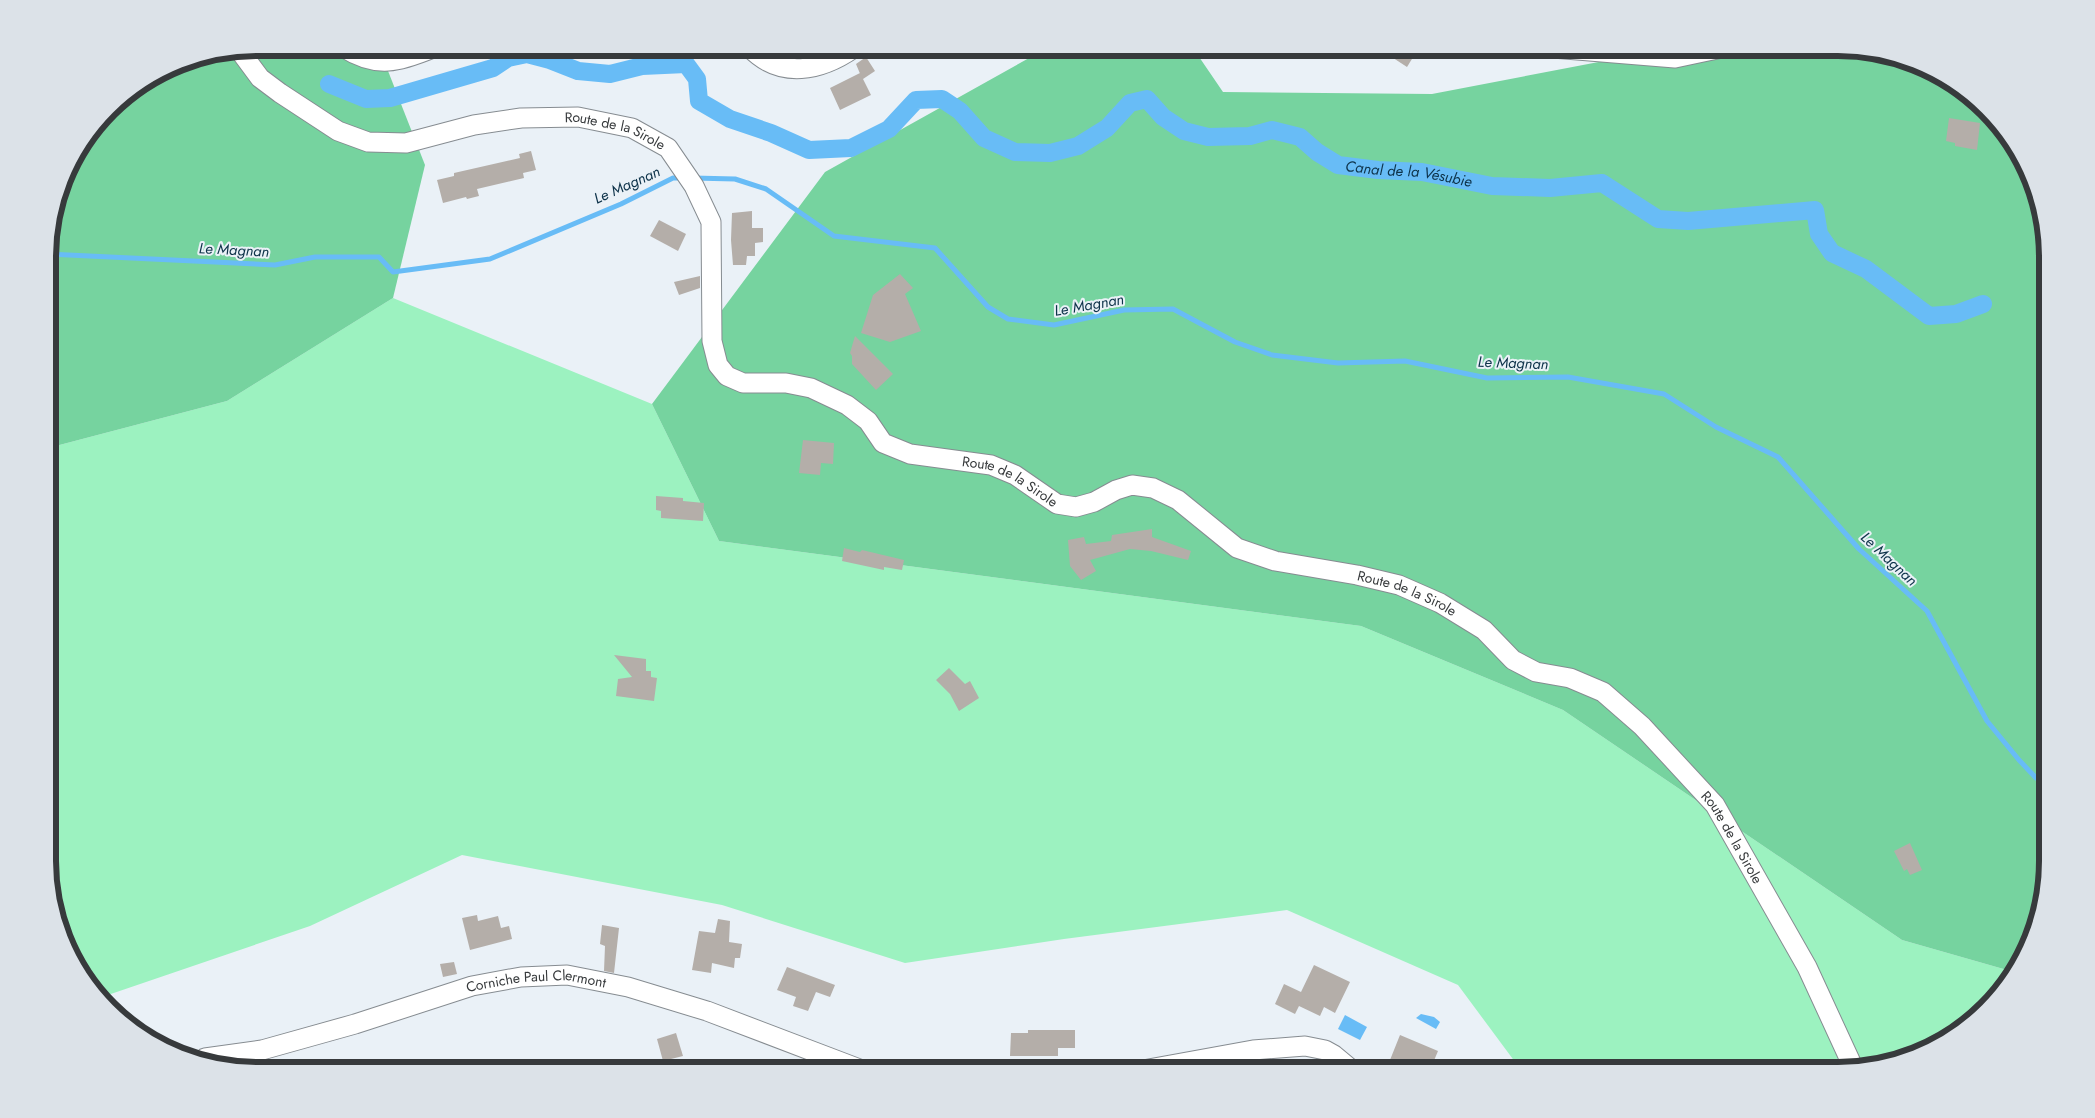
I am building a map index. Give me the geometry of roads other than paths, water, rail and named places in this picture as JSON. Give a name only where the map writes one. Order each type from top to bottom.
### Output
[{"type":"street","points":[[358,56],[374,61],[391,61],[414,56]]},
{"type":"street","points":[[758,56],[773,64],[802,69],[832,62],[841,56]]},
{"type":"street","points":[[1651,56],[1675,58],[1684,56]]},
{"type":"street","name":"Route de la Sirole","points":[[244,57],[260,78],[280,93],[338,131],[368,142],[406,143],[474,125],[521,118],[578,117],[632,128],[668,148],[694,186],[711,222],[712,341],[718,365],[727,376],[743,383],[786,383],[811,388],[847,405],[868,421],[883,443],[910,454],[991,465],[1015,475],[1056,504],[1076,507],[1094,502],[1116,490],[1132,485],[1153,488],[1178,500],[1237,548],[1275,561],[1357,575],[1399,585],[1440,603],[1484,630],[1513,660],[1536,672],[1570,678],[1603,692],[1642,726],[1715,806],[1807,967],[1850,1061]]},
{"type":"street","name":"Corniche Paul Clermont","points":[[213,1057],[262,1050],[355,1024],[472,986],[521,977],[567,975],[628,987],[706,1011],[841,1062]]},
{"type":"street","points":[[1187,1062],[1253,1050],[1305,1046],[1325,1050],[1342,1062]]},
{"type":"water","points":[[1421,1014],[1434,1017],[1440,1022],[1436,1029],[1416,1018]]},
{"type":"water","points":[[1345,1015],[1367,1027],[1360,1040],[1338,1029]]},
{"type":"waterway","name":"Canal de la Vésubie","points":[[329,84],[366,99],[390,98],[493,68],[508,58],[518,56]]},
{"type":"waterway","name":"Canal de la Vésubie","points":[[535,56],[578,71],[610,74],[642,66],[686,64],[697,79],[699,101],[730,119],[771,133],[809,150],[851,148],[889,129],[916,100],[942,99],[960,111],[984,138],[1015,152],[1050,153],[1078,146],[1107,128],[1130,103],[1147,99],[1163,117],[1184,131],[1208,137],[1250,136],[1272,130],[1300,137],[1317,152],[1338,165],[1378,170],[1422,172],[1492,186],[1550,188],[1602,183],[1658,219],[1688,221],[1815,210],[1819,234],[1832,253],[1866,269],[1929,316],[1956,314],[1983,304]]},
{"type":"waterway","name":"Le Magnan","points":[[56,254],[275,265],[315,257],[379,257],[393,272],[490,259],[621,204],[673,178],[682,178]]},
{"type":"waterway","name":"Le Magnan","points":[[693,178],[735,179],[766,189],[834,236],[935,248],[988,307],[1008,319],[1054,325],[1124,310],[1173,309],[1235,342],[1272,355],[1338,363],[1405,361],[1487,378],[1568,377],[1664,394],[1716,427],[1778,457],[1859,549],[1927,611],[1987,721],[2019,760],[2039,779]]}]
